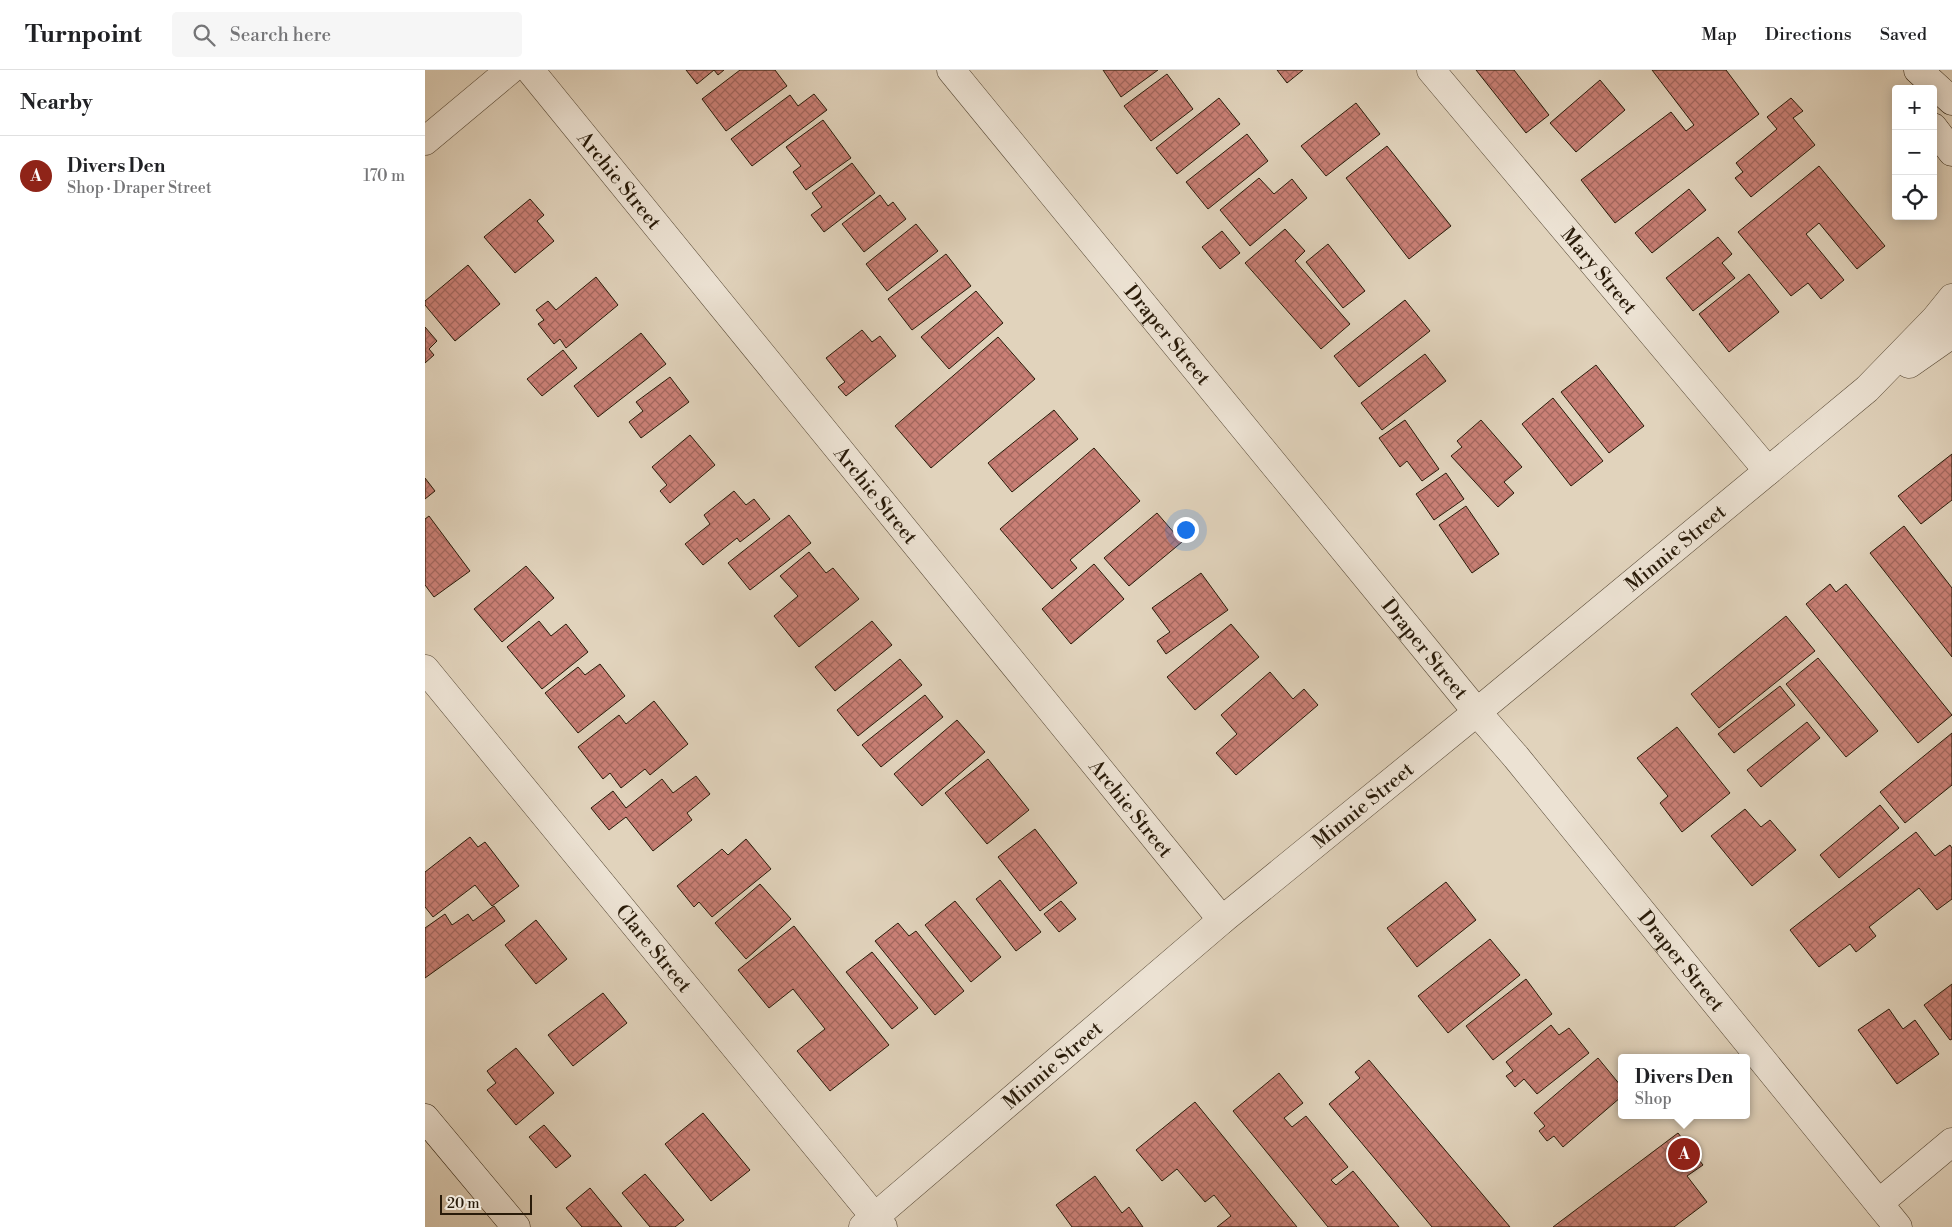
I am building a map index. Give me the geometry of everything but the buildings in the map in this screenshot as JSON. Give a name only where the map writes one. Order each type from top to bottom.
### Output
[{"type":"street","points":[[425,141],[510,70]]},
{"type":"street","name":"Archie Street","points":[[530,70],[1222,920]]},
{"type":"street","name":"Draper Street","points":[[951,70],[1477,712],[1516,757],[1898,1227]]},
{"type":"street","name":"Mary Street","points":[[1431,70],[1768,471]]},
{"type":"street","points":[[1898,70],[1907,85]]},
{"type":"street","points":[[1918,70],[1952,100]]},
{"type":"street","points":[[1935,130],[1952,152]]},
{"type":"street","name":"Minnie Street","points":[[874,1224],[1222,920],[1867,389],[1935,319],[1952,298]]},
{"type":"street","name":"Minnie Street","points":[[1867,389],[1952,334]]},
{"type":"street","name":"Clare Street","points":[[425,669],[874,1224]]},
{"type":"street","points":[[425,1118],[516,1227]]},
{"type":"street","points":[[1879,1203],[1952,1142]]},
{"type":"place","name":"Divers Den","points":[[1684,1154]]}]
